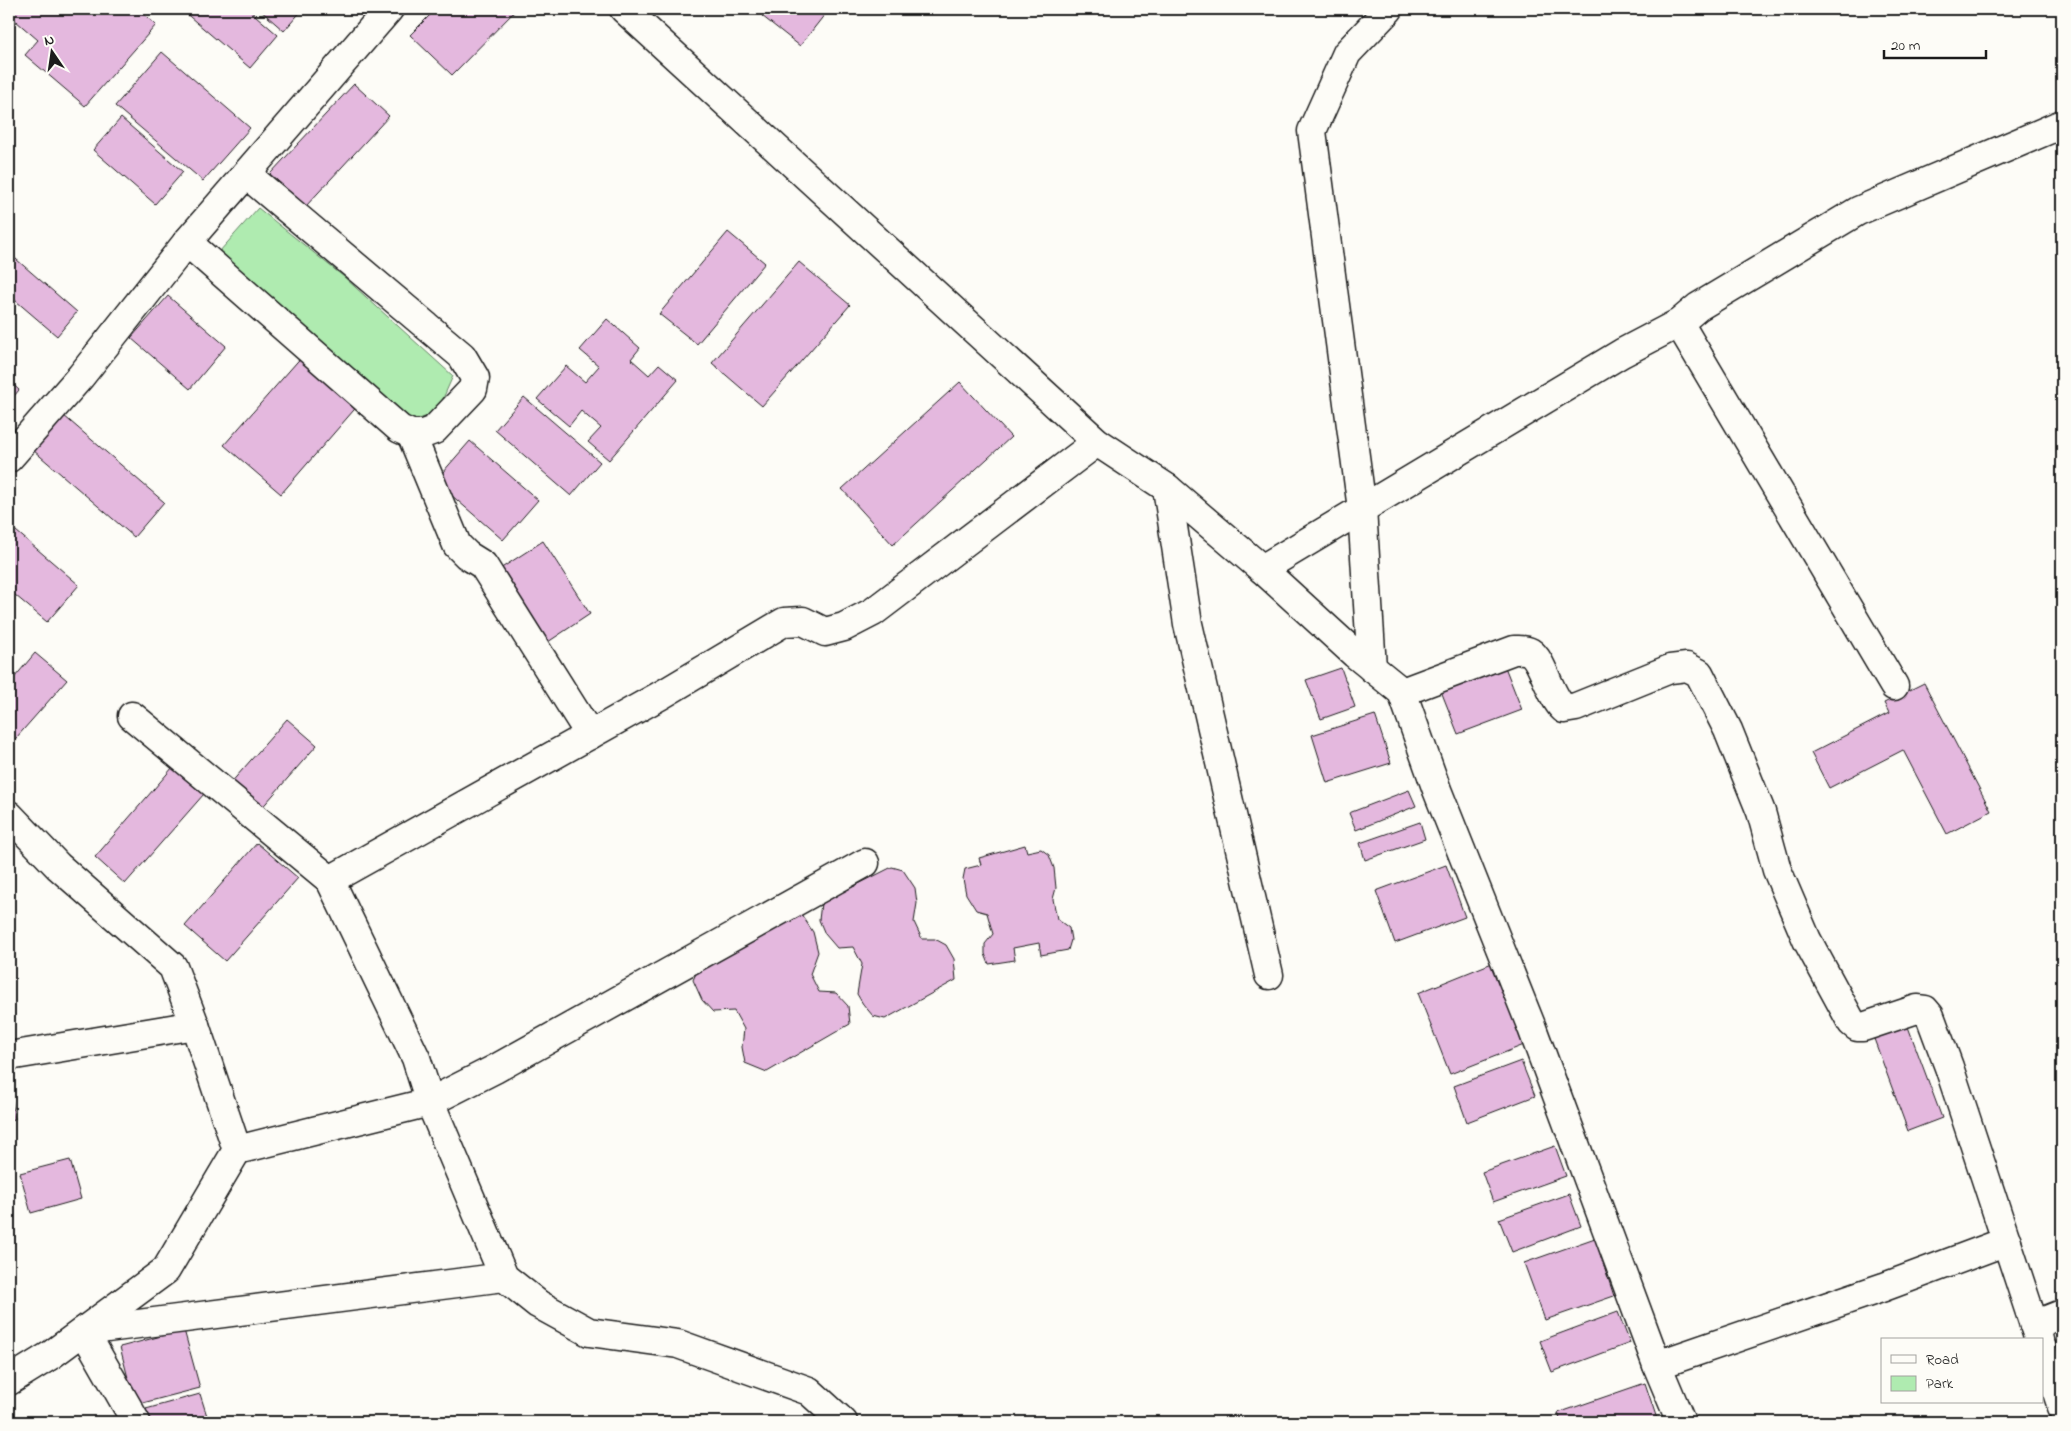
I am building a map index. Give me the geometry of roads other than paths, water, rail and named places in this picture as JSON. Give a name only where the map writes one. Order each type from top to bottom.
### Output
[{"type":"street","points":[[9,458],[81,376],[187,242],[389,9]]},
{"type":"street","points":[[624,9],[1097,442],[1167,488],[1262,569],[1372,668],[1402,692],[1437,790],[1532,1028],[1657,1365],[1681,1422]]},
{"type":"street","points":[[1372,668],[1362,509],[1312,130],[1348,53],[1389,9]]},
{"type":"street","points":[[1262,569],[1622,353],[1679,322],[1698,307],[1858,211],[2062,124]]},
{"type":"street","points":[[187,242],[400,429],[411,434],[423,434],[434,430],[472,389],[476,378],[462,356],[246,174]]},
{"type":"street","points":[[1679,322],[1894,686]]},
{"type":"street","points":[[411,434],[458,545],[467,555],[483,565],[590,735]]},
{"type":"street","points":[[330,880],[663,694],[784,622],[803,621],[825,632],[844,627],[873,612],[1097,442]]},
{"type":"street","points":[[1167,488],[1188,624],[1269,975]]},
{"type":"street","points":[[1402,692],[1514,650],[1528,650],[1534,656],[1556,702],[1564,709],[1576,707],[1670,669],[1687,667],[1699,673],[1728,730],[1761,812],[1777,870],[1807,940],[1852,1023],[1857,1027],[1864,1027],[1916,1010],[1925,1010],[1930,1016],[2039,1338],[2062,1314]]},
{"type":"street","points":[[132,716],[330,880],[416,1058],[430,1102],[504,1276],[538,1304],[589,1332],[678,1344],[809,1391],[843,1422]]},
{"type":"street","points":[[9,815],[58,866],[173,967],[195,1025],[237,1150]]},
{"type":"street","points":[[9,1381],[51,1355],[166,1270],[237,1150],[430,1102],[495,1068],[865,863]]},
{"type":"street","points":[[9,1056],[195,1025]]},
{"type":"street","points":[[1657,1365],[1884,1287],[2006,1241]]},
{"type":"street","points":[[84,1331],[504,1276]]},
{"type":"street","points":[[84,1331],[136,1422]]},
{"type":"street","points":[[2044,1353],[2062,1407]]}]
